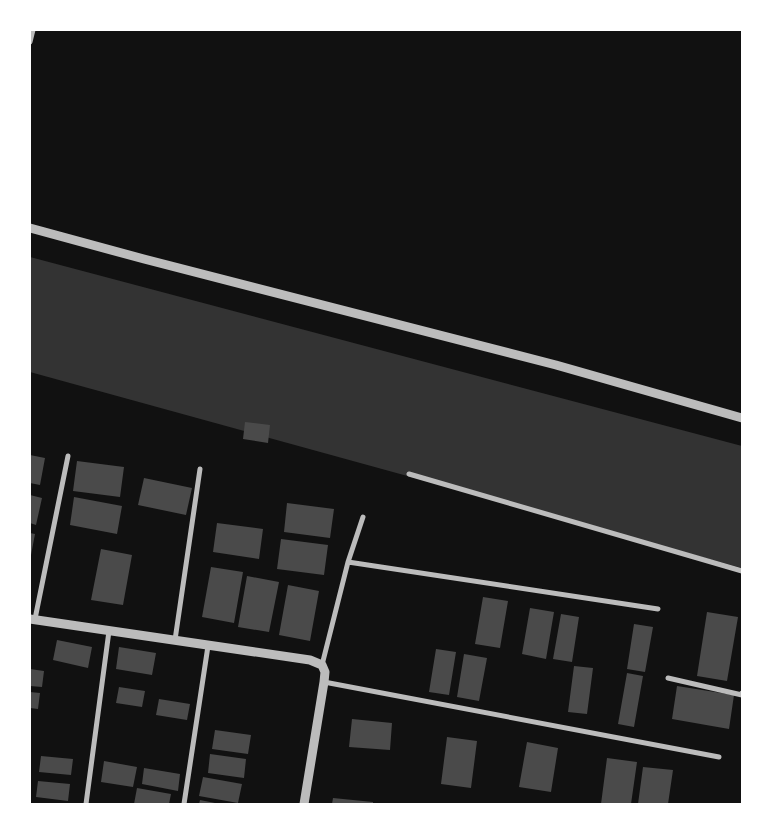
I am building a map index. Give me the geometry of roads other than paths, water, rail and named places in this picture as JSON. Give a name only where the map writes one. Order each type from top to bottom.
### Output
[{"type":"street","points":[[30,42],[33,30]]},
{"type":"street","points":[[30,228],[154,262],[556,365],[742,418]]},
{"type":"street","points":[[68,456],[32,619],[310,660],[322,665]]},
{"type":"street","points":[[175,640],[200,469]]},
{"type":"street","points":[[409,474],[742,571]]},
{"type":"street","points":[[304,804],[324,682],[325,672],[322,665],[348,562],[363,517]]},
{"type":"street","points":[[348,562],[658,609]]},
{"type":"street","points":[[86,804],[109,631]]},
{"type":"street","points":[[184,804],[208,646]]},
{"type":"street","points":[[668,678],[742,694]]},
{"type":"street","points":[[324,682],[719,757]]}]
